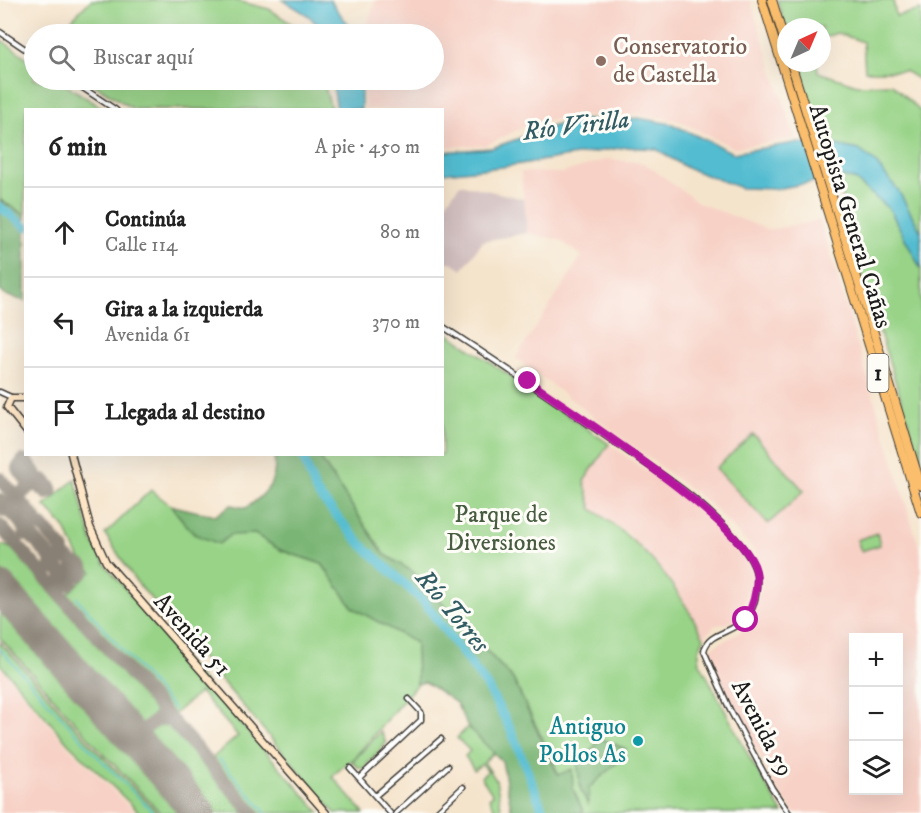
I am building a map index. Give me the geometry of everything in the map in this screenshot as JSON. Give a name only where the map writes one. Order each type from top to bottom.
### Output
[{"type":"highway","name":"Autopista General Cañas","points":[[762,0],[802,113],[921,486]]},
{"type":"highway","points":[[772,0],[777,18]]},
{"type":"highway","name":"Autopista General Cañas","points":[[793,72],[802,113]]},
{"type":"highway","name":"Autopista General Cañas","points":[[839,232],[921,513]]},
{"type":"main road","points":[[24,398],[11,398],[7,407],[9,413],[24,429]]},
{"type":"main road","name":"Avenida 51","points":[[71,456],[90,527],[106,562],[326,813]]},
{"type":"street","points":[[0,32],[24,48]]},
{"type":"street","points":[[86,90],[113,108]]},
{"type":"street","name":"Avenida 59","points":[[444,327],[528,381],[698,501],[752,561],[756,569],[756,588],[746,620],[707,642],[704,651],[761,767],[789,813]]},
{"type":"street","points":[[0,392],[11,398]]},
{"type":"street","points":[[359,778],[421,720],[421,712],[409,699]]},
{"type":"street","points":[[375,796],[441,739]]},
{"type":"street","points":[[396,813],[448,766]]},
{"type":"street","points":[[350,768],[390,813]]},
{"type":"street","points":[[435,813],[463,787]]},
{"type":"shaded area","name":"Conservatorio de Castella","points":[[376,0],[750,0],[795,138],[734,148],[677,120],[637,114],[603,117],[574,115],[521,128],[487,145],[444,147],[444,108],[365,108],[364,90],[444,90],[444,24],[367,24]]},
{"type":"shaded area","points":[[608,159],[644,163],[699,203],[769,230],[820,220],[921,554],[921,813],[794,813],[775,786],[713,665],[710,653],[711,648],[739,633],[751,619],[762,587],[763,569],[756,552],[709,503],[516,358],[582,256],[560,240],[527,233],[521,172],[562,173]]},
{"type":"shaded area","points":[[460,184],[524,199],[527,233],[483,241],[462,270],[454,263],[444,261],[444,206]]},
{"type":"shaded area","points":[[609,444],[686,500],[743,555],[750,566],[752,575],[741,613],[735,621],[714,626],[704,638],[628,533],[592,509],[584,481]]},
{"type":"shaded area","points":[[0,667],[67,746],[136,813],[0,813]]},
{"type":"green space","points":[[91,0],[233,0],[269,9],[292,24],[67,24]]},
{"type":"green space","points":[[777,0],[893,0],[896,16],[921,10],[921,81],[905,71],[865,71],[863,42],[837,33],[831,35],[831,18],[782,18]]},
{"type":"green space","points":[[0,39],[24,56],[24,90],[74,90],[102,108],[24,108],[24,214],[0,200]]},
{"type":"green space","points":[[799,72],[818,72],[857,85],[892,84],[921,112],[921,232],[898,190],[859,150],[826,144]]},
{"type":"green space","points":[[103,90],[326,90],[331,108],[131,108]]},
{"type":"green space","points":[[841,177],[854,179],[890,210],[921,269],[921,462],[844,220]]},
{"type":"green space","points":[[0,200],[24,214],[24,301],[5,295],[0,290]]},
{"type":"green space","name":"Parque de Diversiones","points":[[444,331],[609,444],[584,481],[592,509],[643,551],[669,581],[693,617],[704,638],[699,650],[699,661],[752,762],[783,813],[573,813],[552,758],[513,679],[413,572],[384,554],[319,456],[444,456]]},
{"type":"green space","points":[[753,434],[804,491],[768,524],[716,468]]},
{"type":"green space","points":[[274,456],[319,456],[384,554],[413,572],[513,679],[558,775],[572,769],[573,789],[584,813],[512,813],[502,761],[468,727],[456,703],[425,682],[417,684],[416,643],[353,608],[322,564],[280,550],[255,534],[230,535],[219,544],[194,534],[170,505],[215,516],[231,505],[246,508],[270,486],[275,464]]},
{"type":"green space","points":[[75,479],[92,541],[105,564],[172,646],[320,813],[259,813],[211,759],[238,736],[200,692],[173,715],[66,595],[92,572],[79,557],[64,527],[45,506]]},
{"type":"green space","points":[[151,490],[170,505],[194,534],[255,534],[280,550],[322,564],[353,607],[416,643],[417,684],[355,757],[332,776],[364,813],[335,813],[135,580],[105,534]]},
{"type":"green space","points":[[877,533],[880,545],[861,551],[857,540]]},
{"type":"green space","points":[[0,546],[13,549],[155,709],[152,718],[144,725],[136,724],[0,570]]},
{"type":"green space","points":[[0,605],[184,813],[161,813],[98,748],[0,638]]},
{"type":"green space","points":[[0,642],[96,750],[158,813],[140,813],[68,743],[0,664]]},
{"type":"green space","points":[[160,723],[167,723],[247,813],[213,813],[148,739],[148,732]]},
{"type":"green space","points":[[468,727],[495,752],[484,762],[496,780],[501,807],[496,811],[489,798],[493,795],[481,777],[488,771],[482,764],[474,770],[465,756],[470,751],[457,738]]},
{"type":"green space","points":[[381,731],[386,743],[364,768],[359,768],[352,762]]},
{"type":"green space","points":[[599,738],[626,749],[621,759],[589,788],[588,804],[581,791],[577,761],[593,749]]},
{"type":"water","points":[[283,0],[330,0],[348,24],[316,24],[309,16]]},
{"type":"water","points":[[334,90],[361,90],[361,108],[337,108]]},
{"type":"water","name":"Río Virilla","points":[[638,118],[672,124],[733,153],[794,143],[836,145],[859,150],[874,161],[898,190],[921,232],[921,269],[890,210],[854,179],[841,177],[776,189],[741,188],[687,168],[656,149],[626,147],[502,167],[444,173],[444,152],[492,148],[574,119],[603,121]]},
{"type":"waterway","name":"Río Torres","points":[[0,207],[24,225]]},
{"type":"waterway","name":"Río Torres","points":[[303,456],[316,492],[361,544],[424,602],[487,686],[511,730],[544,813]]},
{"type":"waterway","points":[[77,598],[174,709]]},
{"type":"waterway","points":[[0,649],[93,752],[154,813]]},
{"type":"waterway","points":[[219,759],[266,813]]},
{"type":"taxiway","points":[[10,504],[36,480],[37,477],[27,462],[23,461],[18,468],[27,480],[29,487]]},
{"type":"taxiway","points":[[0,479],[13,493],[14,501],[21,502],[35,518],[35,525],[42,526],[63,550],[62,557],[69,559],[75,566]]},
{"type":"taxiway","points":[[31,485],[37,484],[47,493],[51,491],[44,480],[36,480]]},
{"type":"taxiway","points":[[0,500],[3,510],[18,519],[25,534],[31,536],[51,558],[51,567],[57,568],[64,576]]},
{"type":"taxiway","points":[[0,526],[253,813]]},
{"type":"taxiway","points":[[78,565],[83,570],[78,575],[73,570],[78,565]]},
{"type":"taxiway","points":[[67,574],[72,579],[67,584],[62,579],[67,574]]},
{"type":"taxiway","points":[[125,729],[138,733],[157,720],[170,719]]},
{"type":"taxiway","points":[[140,746],[142,731]]},
{"type":"runway","points":[[0,588],[199,813]]},
{"type":"place","name":"Conservatorio de Castella","points":[[601,61]]},
{"type":"place","name":"Antiguo Pollos As","points":[[638,741]]},
{"type":"route","points":[[528,381],[698,501],[745,550],[756,569],[757,580],[751,610],[746,620]]}]
